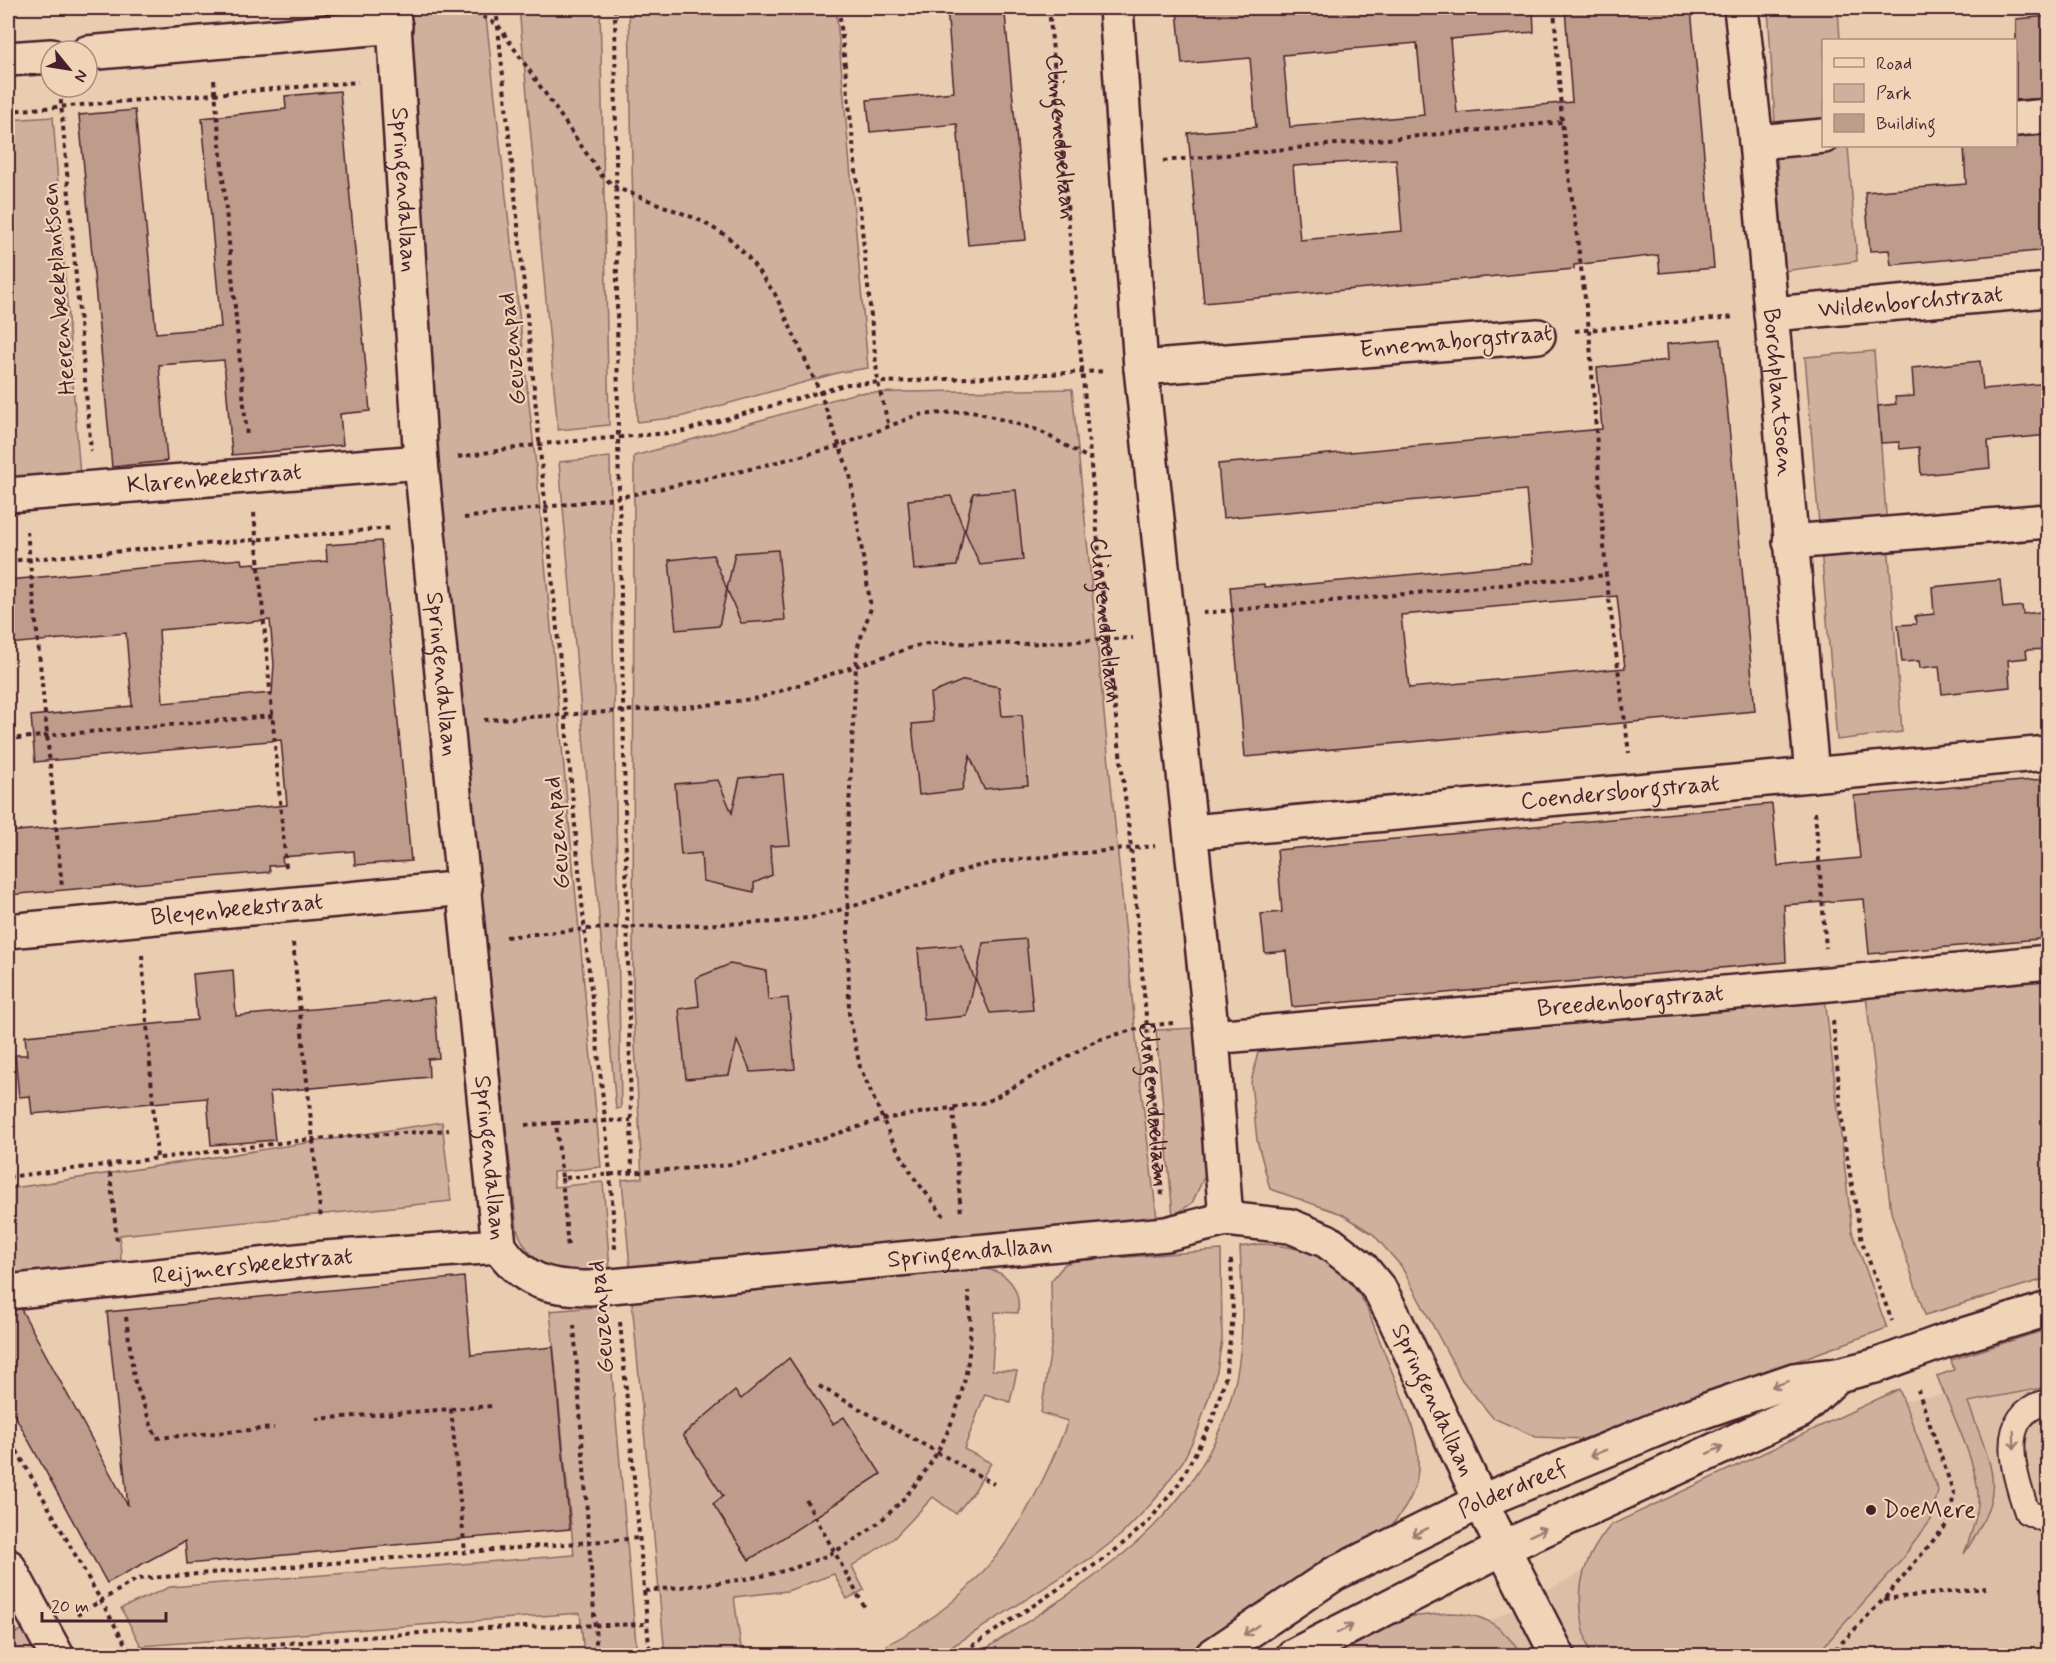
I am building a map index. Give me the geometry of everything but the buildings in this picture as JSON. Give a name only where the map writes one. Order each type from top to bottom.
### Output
[{"type":"street","points":[[1116,8],[1141,368],[1192,837],[1211,1028],[1226,1219]]},
{"type":"street","name":"Borchplantsoen","points":[[1741,8],[1756,142],[1812,775]]},
{"type":"street","points":[[99,52],[211,42],[394,16]]},
{"type":"street","name":"Springendallaan","points":[[394,16],[421,462],[499,1245],[510,1261],[526,1276],[548,1286],[571,1288],[616,1286],[963,1242],[1166,1234],[1226,1219],[1269,1222],[1309,1232],[1346,1254],[1362,1268],[1380,1290],[1503,1548],[1558,1656]]},
{"type":"street","points":[[8,59],[39,57]]},
{"type":"street","points":[[2017,119],[2049,116]]},
{"type":"street","points":[[1756,142],[1822,136]]},
{"type":"street","name":"Wildenborchstraat","points":[[1771,314],[2049,290]]},
{"type":"street","name":"Ennemaborgstraat","points":[[1141,368],[1538,336]]},
{"type":"street","name":"Klarenbeekstraat","points":[[15,495],[421,462]]},
{"type":"street","points":[[1790,542],[2049,521]]},
{"type":"street","name":"Coendersborgstraat","points":[[1192,837],[1634,791],[2049,753]]},
{"type":"street","name":"Bleyenbeekstraat","points":[[8,931],[465,888]]},
{"type":"street","name":"Breedenborgstraat","points":[[1211,1028],[1829,984],[2049,962]]},
{"type":"street","name":"Reijmersbeekstraat","points":[[8,1292],[325,1258],[499,1245]]},
{"type":"street","name":"Polderdreef","points":[[1212,1656],[1334,1574],[1482,1501],[1684,1418],[1794,1380],[1838,1375],[1875,1366],[1947,1340],[2049,1309]]},
{"type":"street","name":"Polderdreef","points":[[1293,1656],[1503,1548],[1800,1411],[1838,1375]]},
{"type":"street","points":[[8,1566],[51,1645]]},
{"type":"lane","points":[[2049,1402],[2033,1405],[2013,1428],[2015,1478],[2027,1512],[2049,1521]]},
{"type":"path","points":[[466,8],[498,26],[602,176],[616,188],[697,219],[728,236],[748,256],[775,294],[820,392],[850,475],[871,608],[858,646],[856,665],[848,850],[849,1014],[860,1067],[883,1119],[915,1179],[963,1242]]},
{"type":"path","name":"Geuzenpad","points":[[496,8],[541,444],[584,929],[611,1174],[616,1286],[650,1656]]},
{"type":"path","points":[[615,8],[618,439],[621,497],[626,929],[632,1172]]},
{"type":"path","points":[[839,8],[878,383],[889,427]]},
{"type":"path","name":"Clingendaellaan","points":[[1049,8],[1107,640],[1131,848],[1166,1234]]},
{"type":"path","points":[[1554,8],[1562,122],[1589,329],[1606,575],[1634,791]]},
{"type":"path","points":[[211,42],[312,1139],[325,1258]]},
{"type":"path","points":[[8,111],[398,78]]},
{"type":"path","name":"Heerenbeekplantsoen","points":[[61,99],[94,488]]},
{"type":"path","points":[[1127,165],[1562,122]]},
{"type":"path","name":"Ennemaborgstraat","points":[[1538,336],[1589,329],[1771,314]]},
{"type":"path","points":[[421,462],[541,444],[680,432],[848,384],[1083,373],[1141,368]]},
{"type":"path","points":[[8,561],[428,525],[478,515],[621,497],[742,471],[840,446],[917,415],[972,411],[1038,430],[1090,459]]},
{"type":"path","points":[[15,495],[30,560],[66,926]]},
{"type":"path","points":[[448,722],[565,716],[759,698],[916,646],[934,643],[1024,644],[1107,640],[1169,625],[1606,575]]},
{"type":"path","points":[[8,739],[273,716]]},
{"type":"path","points":[[470,941],[584,929],[777,922],[815,916],[974,867],[1003,861],[1131,848],[1192,837]]},
{"type":"path","points":[[139,919],[157,1159]]},
{"type":"path","points":[[562,1178],[719,1166],[754,1160],[883,1119],[987,1102],[1097,1040],[1147,1026],[1211,1028]]},
{"type":"path","points":[[645,1591],[762,1576],[812,1562],[866,1532],[892,1510],[919,1482],[938,1452],[958,1408],[968,1368],[971,1327],[953,1108]]},
{"type":"path","points":[[8,1155],[8,1176],[312,1139],[631,1120]]},
{"type":"path","points":[[556,1123],[571,1288],[597,1656]]},
{"type":"path","points":[[109,1164],[134,1379],[156,1438],[274,1428]]},
{"type":"path","points":[[957,1656],[1111,1554],[1149,1521],[1180,1482],[1212,1421],[1230,1350],[1233,1317],[1226,1219]]},
{"type":"path","points":[[819,1386],[994,1484]]},
{"type":"path","points":[[316,1419],[492,1406]]},
{"type":"path","points":[[451,1409],[465,1552]]},
{"type":"path","points":[[8,1434],[132,1656]]},
{"type":"path","points":[[1829,1656],[1884,1599],[1947,1523],[1954,1494],[1950,1476]]},
{"type":"path","points":[[806,1500],[866,1610]]},
{"type":"path","points":[[51,1645],[99,1600],[137,1579],[640,1538]]},
{"type":"path","points":[[1884,1599],[1986,1588]]},
{"type":"path","points":[[165,1656],[172,1652],[483,1628],[648,1624]]},
{"type":"shaded area","name":"DoeMere","points":[[2048,1378],[2048,1655],[1412,1656],[1494,1619],[1895,1402]]},
{"type":"green space","points":[[401,8],[485,8],[536,466],[601,1167],[553,1172],[554,1187],[603,1182],[610,1269],[566,1270],[542,1263],[532,1255],[517,1229],[437,489]]},
{"type":"green space","points":[[519,8],[600,8],[609,425],[558,430]]},
{"type":"green space","points":[[629,8],[836,8],[868,368],[841,372],[680,417],[637,422]]},
{"type":"green space","points":[[1768,8],[1838,8],[1840,39],[1822,39],[1822,147],[1848,147],[1857,261],[1784,271]]},
{"type":"green space","points":[[53,117],[80,477],[8,483],[8,120]]},
{"type":"green space","points":[[1874,351],[1902,732],[1837,740],[1805,357]]},
{"type":"green space","points":[[1072,389],[1141,1088],[1157,1219],[630,1267],[622,1180],[642,1178],[633,1006],[634,456],[856,393]]},
{"type":"green space","points":[[610,457],[621,1108],[616,1109],[559,462]]},
{"type":"green space","points":[[2048,981],[2048,1278],[1925,1315],[1891,1212],[1866,995]]},
{"type":"green space","points":[[1825,998],[1852,1231],[1887,1328],[1583,1439],[1536,1437],[1493,1418],[1462,1380],[1401,1266],[1373,1234],[1342,1214],[1270,1189],[1257,1140],[1251,1083],[1259,1047]]},
{"type":"green space","points":[[1195,1028],[1206,1173],[1192,1203],[1173,1216],[1156,1030]]},
{"type":"green space","points":[[442,1122],[451,1201],[120,1235],[121,1261],[8,1277],[8,1189]]},
{"type":"green space","points":[[1260,1244],[1295,1248],[1324,1259],[1347,1278],[1367,1308],[1406,1406],[1416,1444],[1417,1479],[1412,1496],[1401,1513],[1386,1531],[1191,1655],[975,1656],[1059,1601],[1136,1543],[1169,1510],[1197,1472],[1220,1429],[1236,1379],[1242,1330],[1240,1247]]},
{"type":"green space","points":[[1221,1250],[1222,1340],[1217,1371],[1198,1430],[1183,1461],[1153,1502],[1122,1534],[1094,1556],[939,1655],[865,1655],[904,1636],[937,1614],[967,1589],[1015,1530],[1034,1497],[1068,1421],[1041,1413],[1052,1341],[1051,1281],[1065,1264],[1074,1261]]},
{"type":"green space","points":[[984,1269],[1006,1277],[1015,1289],[1018,1304],[1018,1313],[995,1312],[992,1370],[1017,1371],[1010,1402],[985,1394],[964,1449],[991,1463],[975,1490],[956,1514],[933,1497],[894,1538],[852,1566],[864,1590],[847,1599],[834,1574],[787,1591],[734,1597],[742,1655],[665,1655],[632,1302]]},
{"type":"green space","points":[[606,1306],[637,1655],[584,1655],[580,1613],[141,1646],[121,1608],[170,1587],[574,1555],[550,1311]]},
{"type":"green space","points":[[2048,1329],[2048,1387],[1968,1402],[1990,1464],[1992,1495],[1978,1531],[1964,1554],[1976,1518],[1978,1491],[1964,1440],[1937,1376],[1954,1370],[1951,1360]]},
{"type":"green space","points":[[1899,1389],[1938,1490],[1931,1520],[1898,1564],[1816,1655],[1590,1655],[1582,1619],[1581,1587],[1590,1556],[1611,1525]]},
{"type":"green space","points":[[1449,1613],[1473,1616],[1492,1623],[1523,1655],[1336,1655],[1407,1617]]},
{"type":"green space","points":[[23,1629],[38,1655],[8,1655],[8,1637]]},
{"type":"place","name":"DoeMere","points":[[1871,1510]]}]
